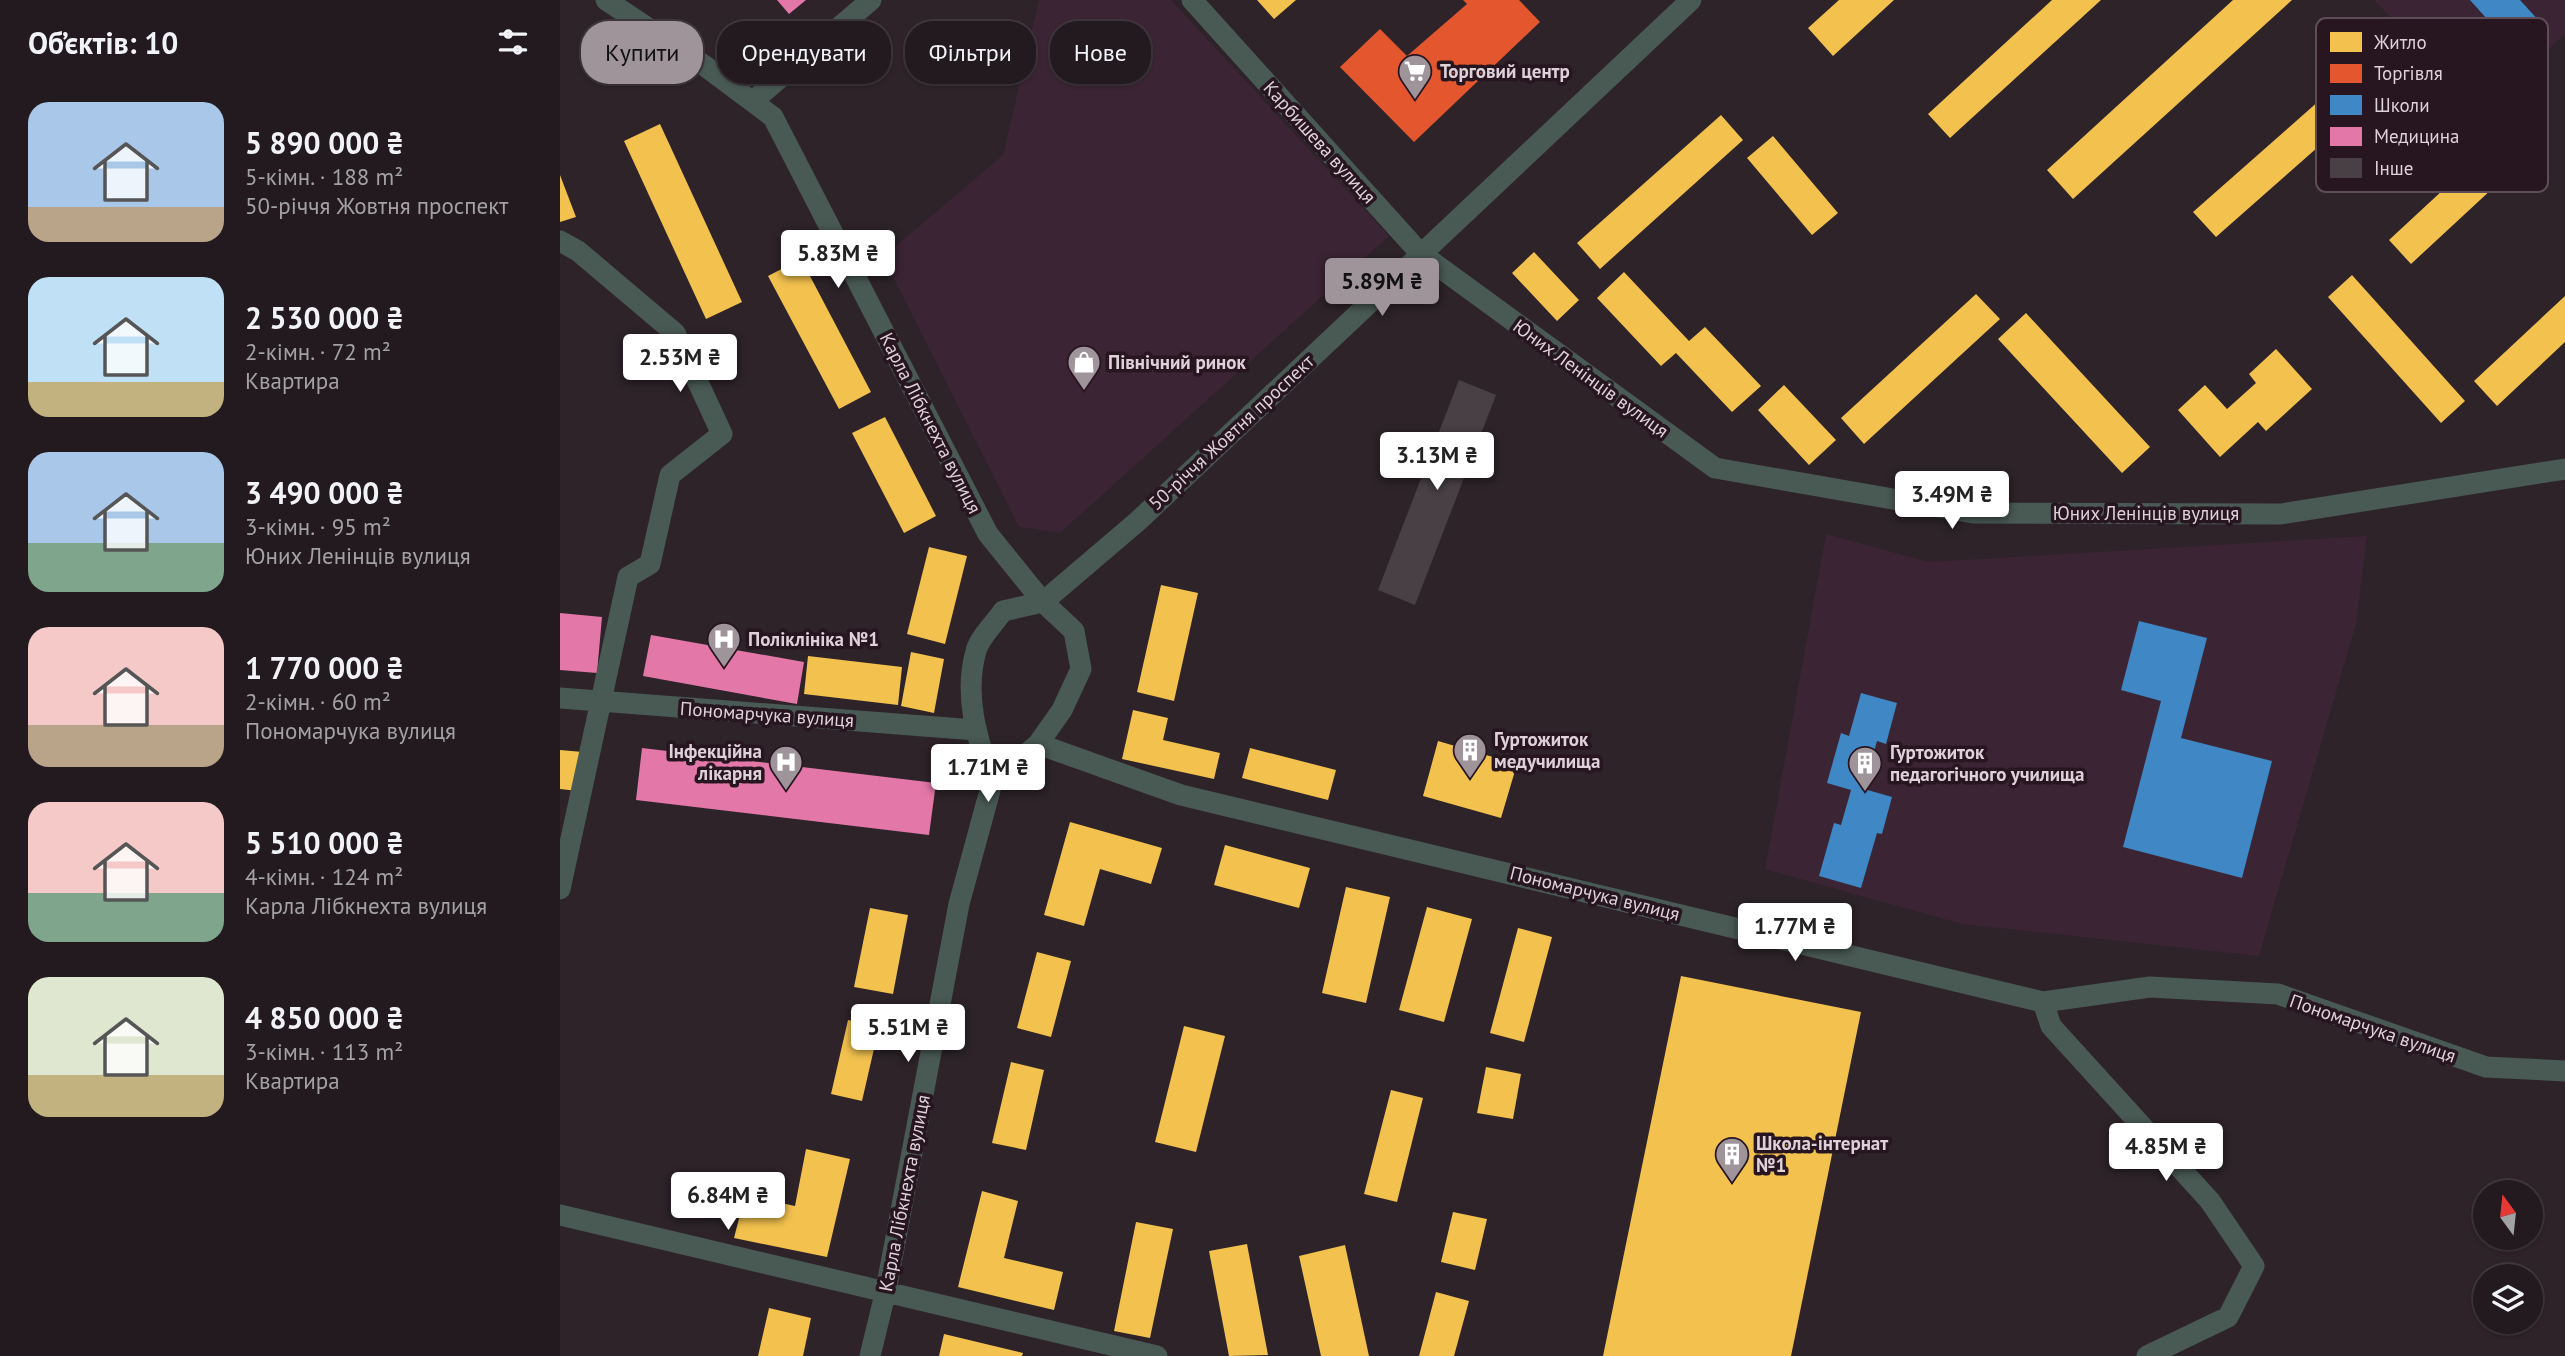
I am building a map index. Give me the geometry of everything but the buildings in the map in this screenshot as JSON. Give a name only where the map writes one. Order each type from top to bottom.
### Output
[{"type":"street","name":"Карла Лібкнехта вулиця","points":[[606,0],[773,117],[988,534],[1044,601],[1074,631],[1081,669],[1062,710],[1038,744],[992,783],[959,904],[886,1290],[870,1356]]},
{"type":"street","points":[[753,101],[871,0]]},
{"type":"street","name":"Карбишева вулиця","points":[[1192,0],[1420,253]]},
{"type":"street","name":"50-річчя Жовтня проспект","points":[[1044,601],[1138,521],[1691,0]]},
{"type":"street","points":[[560,241],[578,251],[674,333],[722,434],[670,475],[650,564],[628,578],[560,889]]},
{"type":"street","name":"Юних Ленінців вулиця","points":[[1420,253],[1715,468],[1973,513],[2281,514],[2565,469]]},
{"type":"street","points":[[992,783],[975,730],[970,694],[976,649],[1003,611],[1044,601]]},
{"type":"street","name":"Пономарчука вулиця","points":[[560,698],[975,730]]},
{"type":"street","name":"Пономарчука вулиця","points":[[1038,744],[1181,795],[2043,1002],[2150,987],[2278,994],[2486,1067],[2565,1071]]},
{"type":"street","points":[[2043,1002],[2051,1026],[2210,1201],[2254,1266],[2228,1317],[2147,1356]]},
{"type":"street","points":[[560,1215],[1157,1356]]},
{"type":"shaded area","name":"Північний ринок","points":[[1039,0],[1171,0],[1389,236],[1060,533],[1019,527],[883,257],[1003,155],[1019,84],[1036,84],[1034,21]]},
{"type":"shaded area","points":[[2374,0],[2565,0],[2565,34],[2548,50],[2548,18],[2391,18]]},
{"type":"shaded area","points":[[1826,534],[1929,562],[2367,536],[2356,624],[2259,956],[1962,924],[1765,869]]},
{"type":"place","name":"Торговий центр","points":[[1415,101]]},
{"type":"place","name":"Північний ринок","points":[[1084,392]]},
{"type":"place","name":"Поліклініка №1","points":[[724,669]]},
{"type":"place","name":"Гуртожиток медучилища","points":[[1470,780]]},
{"type":"place","name":"Інфекційна лікарня","points":[[786,792]]},
{"type":"place","name":"Гуртожиток педагогічного училища","points":[[1865,793]]},
{"type":"place","name":"Школа-інтернат №1","points":[[1732,1184]]}]
